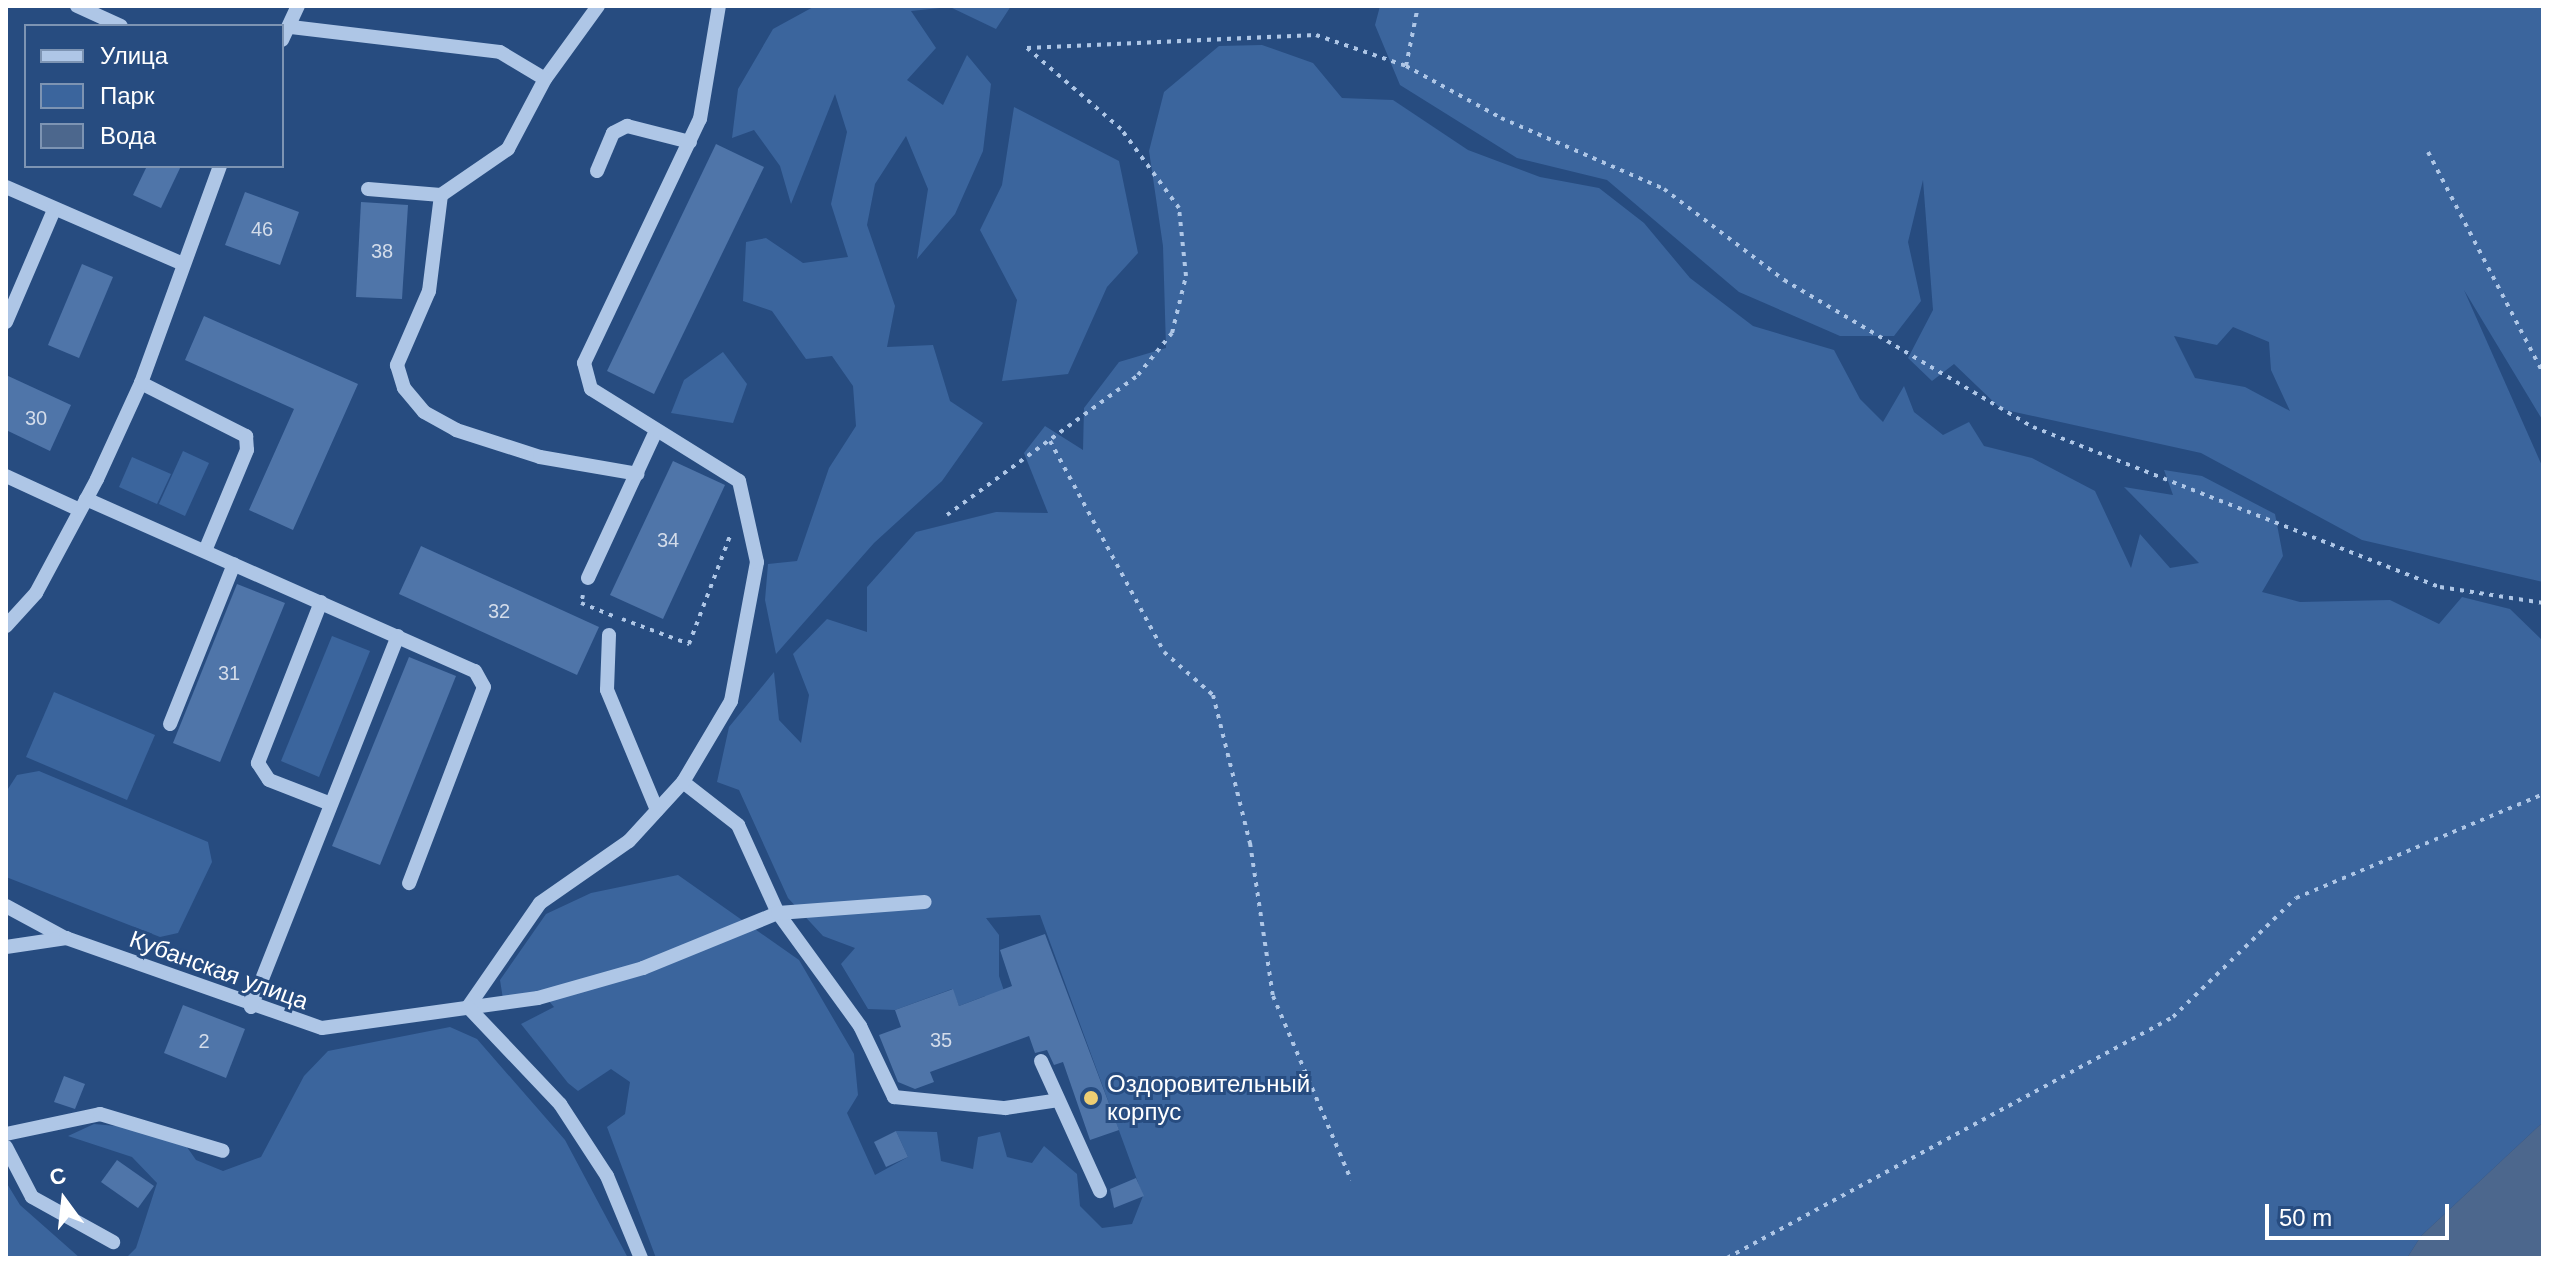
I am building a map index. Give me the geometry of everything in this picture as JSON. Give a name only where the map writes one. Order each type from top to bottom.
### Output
[{"type":"street","points":[[77,6],[117,24]]},
{"type":"street","points":[[298,6],[287,34],[500,52],[545,79]]},
{"type":"street","points":[[368,189],[441,195],[508,149],[545,79],[598,6]]},
{"type":"street","points":[[641,1258],[607,1176],[560,1104],[468,1007],[540,903],[612,855],[683,782],[731,701],[754,604],[757,562],[745,496],[726,468],[654,435],[591,389],[584,363],[690,142],[706,101],[719,6]]},
{"type":"street","points":[[597,171],[613,133],[627,126],[690,142]]},
{"type":"street","points":[[6,626],[36,593],[83,505],[141,383],[181,263],[219,168]]},
{"type":"street","points":[[6,187],[181,263]]},
{"type":"street","points":[[441,195],[429,291],[397,365],[404,388],[456,430],[540,457],[638,474]]},
{"type":"street","points":[[6,322],[54,210]]},
{"type":"street","points":[[141,383],[246,436],[247,450],[205,551]]},
{"type":"street","points":[[588,578],[654,435]]},
{"type":"street","points":[[6,476],[205,551],[468,667],[484,687],[409,883]]},
{"type":"street","points":[[170,724],[234,564]]},
{"type":"street","points":[[321,602],[258,763],[269,780],[331,804]]},
{"type":"street","points":[[609,635],[607,690],[657,810]]},
{"type":"street","points":[[251,1007],[398,636]]},
{"type":"street","points":[[683,782],[738,825],[778,913],[860,1026],[894,1097],[1005,1108],[1053,1101]]},
{"type":"street","name":"Кубанская улица","points":[[6,947],[66,938],[251,1007],[322,1028],[468,1007],[603,980],[778,913],[925,902]]},
{"type":"street","points":[[6,906],[66,938]]},
{"type":"street","points":[[1041,1061],[1053,1101],[1100,1191]]},
{"type":"street","points":[[6,1134],[111,1115],[223,1151]]},
{"type":"street","points":[[6,1147],[32,1197],[113,1242]]},
{"type":"path","points":[[1406,66],[1418,6]]},
{"type":"path","points":[[947,515],[1138,375],[1172,333],[1186,276],[1179,208],[1121,129],[1027,48],[1316,35],[1406,66],[1501,118],[1664,189],[1784,280],[2033,427],[2440,587],[2543,603]]},
{"type":"path","points":[[2428,152],[2543,373]]},
{"type":"path","points":[[1050,441],[1164,652],[1213,695],[1250,843],[1273,996],[1351,1180]]},
{"type":"path","points":[[588,578],[581,603],[689,644],[745,496]]},
{"type":"path","points":[[1727,1258],[2173,1017],[2296,898],[2543,794]]},
{"type":"green space","points":[[815,6],[1011,6],[996,29],[950,7],[911,11],[936,48],[907,80],[943,105],[967,55],[991,84],[983,151],[955,214],[917,259],[928,189],[906,136],[875,184],[867,225],[895,306],[887,347],[933,345],[950,401],[983,423],[942,481],[874,543],[776,654],[765,600],[768,564],[797,561],[829,468],[856,426],[853,386],[832,356],[806,359],[772,311],[743,301],[746,242],[766,238],[803,263],[848,257],[831,204],[847,132],[835,94],[791,204],[780,166],[754,130],[732,138],[738,89],[773,29]]},
{"type":"green space","points":[[1380,6],[2543,6],[2543,421],[2464,290],[2543,468],[2543,582],[2362,540],[2201,453],[2001,409],[1954,364],[1932,381],[1908,358],[1933,310],[1923,180],[1908,242],[1921,301],[1894,336],[1840,336],[1739,292],[1607,180],[1517,158],[1400,85],[1375,25]],"holes":[[[2233,327],[2269,342],[2271,370],[2290,411],[2245,387],[2195,378],[2174,336],[2217,345]]]},
{"type":"green space","points":[[1262,45],[1313,63],[1342,98],[1393,100],[1468,150],[1540,177],[1599,188],[1644,223],[1690,278],[1753,326],[1834,350],[1860,399],[1883,422],[1904,386],[1914,412],[1943,435],[1969,422],[1984,446],[2032,458],[2095,491],[2131,568],[2140,534],[2170,568],[2199,563],[2124,487],[2173,495],[2164,470],[2202,476],[2275,514],[2283,556],[2262,592],[2300,602],[2390,600],[2439,624],[2462,597],[2510,609],[2543,641],[2543,1122],[2421,1236],[2407,1258],[656,1258],[607,1127],[625,1114],[630,1082],[611,1069],[578,1091],[568,1083],[521,1024],[554,1007],[541,992],[503,999],[500,980],[546,914],[591,893],[678,875],[799,960],[854,1054],[858,1095],[847,1113],[875,1175],[908,1157],[896,1131],[937,1132],[941,1161],[973,1169],[978,1137],[1000,1132],[1007,1157],[1032,1163],[1044,1146],[1077,1174],[1080,1206],[1102,1228],[1132,1224],[1143,1196],[1040,915],[986,918],[999,935],[999,976],[1014,1021],[992,1016],[985,996],[959,1006],[952,989],[895,1010],[868,1009],[841,964],[855,948],[823,936],[788,898],[739,790],[717,782],[729,727],[774,672],[779,720],[801,743],[809,695],[793,654],[827,619],[867,632],[867,587],[916,532],[996,512],[1048,513],[1024,453],[1045,426],[1083,450],[1084,408],[1119,362],[1166,348],[1163,246],[1149,151],[1164,92],[1219,46]]},
{"type":"green space","points":[[1014,107],[1119,161],[1138,253],[1107,287],[1068,374],[1002,381],[1017,300],[980,230],[1002,185]]},
{"type":"green space","points":[[723,352],[747,384],[733,423],[671,413],[684,380]]},
{"type":"green space","points":[[183,451],[209,463],[185,516],[159,504]]},
{"type":"green space","points":[[132,457],[171,474],[157,504],[119,487]]},
{"type":"green space","points":[[332,636],[370,651],[319,777],[281,761]]},
{"type":"green space","points":[[54,692],[155,735],[127,800],[26,757]]},
{"type":"green space","points":[[39,771],[208,842],[212,862],[178,933],[160,937],[6,877],[6,792],[17,775]]},
{"type":"green space","points":[[450,1027],[477,1039],[565,1140],[628,1258],[126,1258],[136,1248],[157,1183],[132,1157],[68,1136],[94,1124],[149,1129],[182,1140],[196,1160],[223,1171],[261,1157],[304,1076],[328,1051]]},
{"type":"green space","points":[[6,1182],[20,1205],[80,1258],[6,1258]]},
{"type":"water","points":[[2543,1122],[2543,1258],[2407,1258],[2421,1236]]},
{"type":"building","points":[[716,144],[764,167],[654,394],[607,371]]},
{"type":"building","points":[[146,168],[180,168],[161,208],[133,195]]},
{"type":"building","points":[[245,192],[299,212],[280,265],[225,245]]},
{"type":"building","points":[[361,202],[408,205],[402,299],[356,297]]},
{"type":"building","points":[[82,264],[113,277],[79,358],[48,345]]},
{"type":"building","points":[[204,316],[358,384],[293,530],[249,510],[294,409],[185,360]]},
{"type":"building","points":[[6,375],[71,405],[50,451],[6,430]]},
{"type":"building","points":[[673,461],[725,485],[663,619],[610,595]]},
{"type":"building","points":[[421,546],[599,627],[577,675],[399,594]]},
{"type":"building","points":[[237,584],[285,603],[220,762],[173,743]]},
{"type":"building","points":[[409,657],[456,676],[380,865],[332,846]]},
{"type":"building","points":[[1045,934],[1119,1130],[1090,1140],[1063,1062],[1054,1065],[1047,1050],[1035,1053],[1029,1036],[930,1072],[934,1082],[915,1089],[898,1082],[879,1035],[901,1027],[895,1010],[953,989],[959,1006],[1012,986],[1000,950]]},
{"type":"building","points":[[183,1005],[245,1029],[226,1078],[164,1053]]},
{"type":"building","points":[[64,1076],[85,1084],[75,1109],[54,1102]]},
{"type":"building","points":[[896,1131],[908,1157],[886,1167],[874,1142]]},
{"type":"building","points":[[117,1160],[154,1186],[138,1208],[101,1182]]},
{"type":"building","points":[[1136,1178],[1144,1196],[1114,1208],[1110,1189]]},
{"type":"place","name":"Оздоровительный корпус","points":[[1091,1098]]}]
